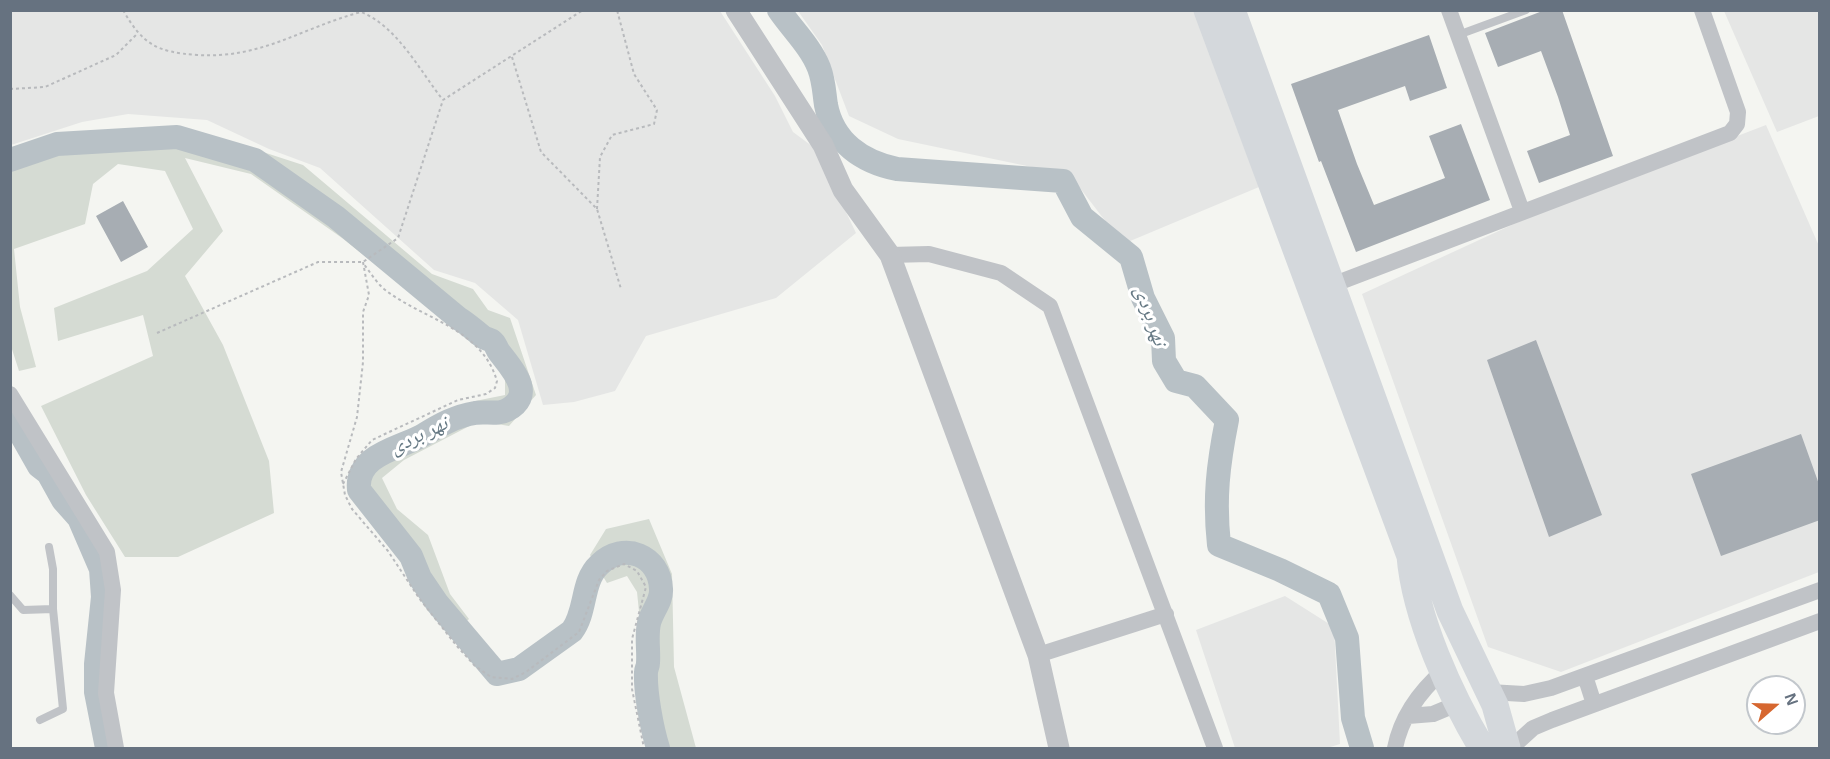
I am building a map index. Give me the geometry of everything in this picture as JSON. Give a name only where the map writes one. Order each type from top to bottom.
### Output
[{"type":"main road","points":[[1208,10],[1410,556],[1419,604],[1457,704],[1482,748]]},
{"type":"main road","points":[[1232,10],[1450,611],[1489,692],[1509,748]]},
{"type":"street","points":[[736,10],[804,119],[823,145],[843,190],[890,255],[1038,655],[1059,748]]},
{"type":"street","points":[[749,10],[767,38],[804,119]]},
{"type":"street","points":[[1449,10],[1522,211]]},
{"type":"street","points":[[1332,285],[1522,211],[1725,136],[1734,129],[1738,112],[1702,10]]},
{"type":"street","points":[[890,255],[929,254],[1001,273],[1050,306],[1215,748]]},
{"type":"street","points":[[10,394],[107,552],[112,590],[106,693],[116,748]]},
{"type":"street","points":[[1489,692],[1524,694],[1551,688],[1820,590]]},
{"type":"street","points":[[1038,655],[1166,614]]},
{"type":"street","points":[[1509,748],[1533,728],[1820,621]]},
{"type":"street","points":[[1395,748],[1408,716],[1424,689],[1444,670]]},
{"type":"street","points":[[1585,676],[1594,704]]},
{"type":"street","points":[[1408,716],[1433,714],[1457,704]]},
{"type":"lane","points":[[1458,35],[1526,10]]},
{"type":"lane","points":[[40,720],[63,709],[53,609],[53,569],[49,547]]},
{"type":"lane","points":[[10,595],[23,610],[53,609]]},
{"type":"path","points":[[123,10],[137,33],[153,46],[171,53],[224,57],[272,46],[361,12],[376,18],[383,25],[443,100]]},
{"type":"path","points":[[157,333],[318,262],[363,262],[398,238],[443,100],[583,10]]},
{"type":"path","points":[[616,10],[634,74],[657,110],[654,124],[612,135],[600,157],[597,209],[621,289]]},
{"type":"path","points":[[10,89],[45,87],[116,55],[137,33]]},
{"type":"path","points":[[512,57],[541,152],[597,209]]},
{"type":"path","points":[[363,262],[369,295],[363,312],[363,362],[357,417],[341,472],[352,508],[388,551],[419,598],[475,666],[500,680],[512,679],[526,672],[579,632],[599,580],[607,571],[624,564],[630,566],[644,580],[646,587],[633,639],[632,689],[644,748]]},
{"type":"path","points":[[343,484],[356,459],[372,440],[458,400],[486,394],[495,388],[497,381],[489,360],[475,344],[453,328],[400,300],[381,287],[363,262]]},
{"type":"shaded area","points":[[11,11],[720,11],[775,96],[793,132],[816,149],[856,233],[776,298],[646,336],[615,391],[574,402],[543,405],[518,320],[475,283],[434,270],[320,168],[269,149],[207,120],[128,114],[82,122],[11,145]]},
{"type":"shaded area","points":[[798,11],[1195,11],[1259,187],[1123,244],[1070,175],[898,139],[849,116],[822,45]]},
{"type":"shaded area","points":[[1724,11],[1819,11],[1819,116],[1777,132]]},
{"type":"shaded area","points":[[1766,125],[1819,246],[1819,572],[1561,672],[1488,647],[1362,294],[1542,211]]},
{"type":"shaded area","points":[[153,130],[223,139],[303,165],[432,274],[473,289],[488,310],[510,318],[536,395],[509,426],[479,421],[404,460],[382,478],[397,509],[428,535],[450,594],[469,619],[454,633],[393,543],[355,494],[357,470],[389,439],[475,401],[505,395],[505,374],[471,332],[395,280],[342,238],[251,174],[185,158],[223,231],[185,276],[223,345],[269,461],[274,513],[178,557],[125,557],[86,495],[41,406],[153,356],[143,315],[58,341],[54,308],[147,271],[193,229],[165,171],[118,164],[93,184],[85,224],[14,249],[20,307],[36,367],[19,371],[10,343],[11,151],[58,138]]},
{"type":"shaded area","points":[[649,519],[672,574],[674,667],[696,748],[653,748],[637,592],[627,576],[607,583],[590,555],[606,529]]},
{"type":"shaded area","points":[[1285,596],[1334,627],[1340,744],[1327,748],[1235,748],[1196,630]]},
{"type":"building","points":[[1545,10],[1562,10],[1613,156],[1539,183],[1527,151],[1570,135],[1558,97],[1541,51],[1498,67],[1485,33]]},
{"type":"building","points":[[1429,35],[1447,88],[1410,101],[1405,86],[1338,110],[1357,164],[1374,205],[1445,178],[1429,136],[1461,124],[1490,200],[1356,252],[1321,161],[1319,162],[1291,84]]},
{"type":"building","points":[[123,201],[148,247],[121,262],[96,216]]},
{"type":"building","points":[[1536,340],[1602,515],[1549,537],[1487,360]]},
{"type":"building","points":[[1801,434],[1820,487],[1820,520],[1721,556],[1691,474]]},
{"type":"waterway","name":"نهر بردى","points":[[779,10],[816,60],[822,77],[830,118],[835,130],[851,148],[872,161],[897,169],[1063,181],[1082,217],[1131,257],[1143,298],[1163,338],[1164,361],[1176,381],[1195,386],[1227,420],[1218,482],[1219,545],[1280,570],[1329,594],[1347,638],[1353,718],[1362,748]]},
{"type":"waterway","name":"نهر بردى","points":[[10,160],[57,144],[177,137],[255,160],[336,217],[458,318],[493,342],[519,381],[521,389],[516,404],[496,413],[468,414],[382,453],[365,468],[360,478],[359,490],[411,556],[420,578],[437,603],[497,674],[519,669],[572,631],[580,615],[589,580],[599,565],[619,554],[639,555],[648,560],[659,577],[661,589],[660,598],[649,623],[646,672],[649,710],[658,748]]},
{"type":"waterway","name":"نهر بردى","points":[[10,415],[39,466],[48,473],[63,500],[79,518],[101,569],[103,597],[96,664],[96,692],[107,748]]}]
